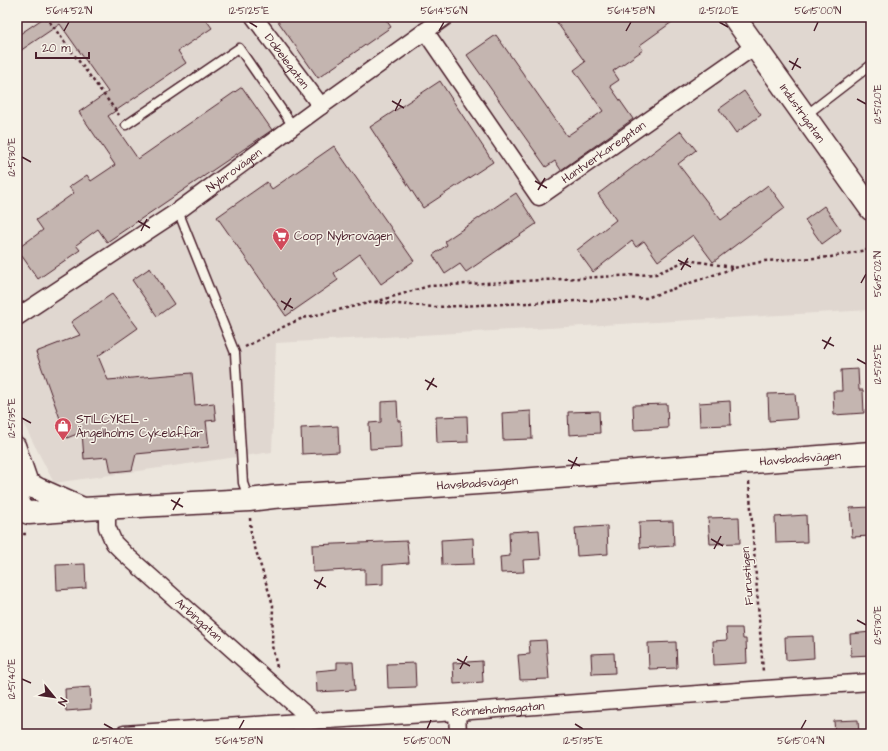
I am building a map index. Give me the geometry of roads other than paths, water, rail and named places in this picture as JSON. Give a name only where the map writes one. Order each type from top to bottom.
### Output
[{"type":"street","name":"Dobelegatan","points":[[254,17],[321,106]]},
{"type":"street","name":"Nybrovägen","points":[[17,317],[178,211],[445,17]]},
{"type":"street","name":"Industrigatan","points":[[734,17],[871,209]]},
{"type":"street","name":"Hantverkaregatan","points":[[425,31],[539,197],[755,46]]},
{"type":"street","points":[[18,448],[29,480],[26,499]]},
{"type":"street","name":"Havsbadsvägen","points":[[26,499],[83,509],[107,508],[249,500],[871,453]]},
{"type":"street","name":"Arbingatan","points":[[107,508],[107,528],[117,547],[313,721]]},
{"type":"street","name":"Rönneholmsgatan","points":[[124,734],[871,682]]},
{"type":"street","points":[[457,712],[458,734]]},
{"type":"lane","points":[[126,125],[238,48],[293,126]]},
{"type":"lane","points":[[805,116],[871,66]]},
{"type":"lane","points":[[178,211],[235,353],[243,483],[249,500]]},
{"type":"place","name":"Coop Nybrovägen","points":[[281,251]]},
{"type":"place","name":"STILCYKEL - Ängelholms Cykelaffär","points":[[63,441]]}]
